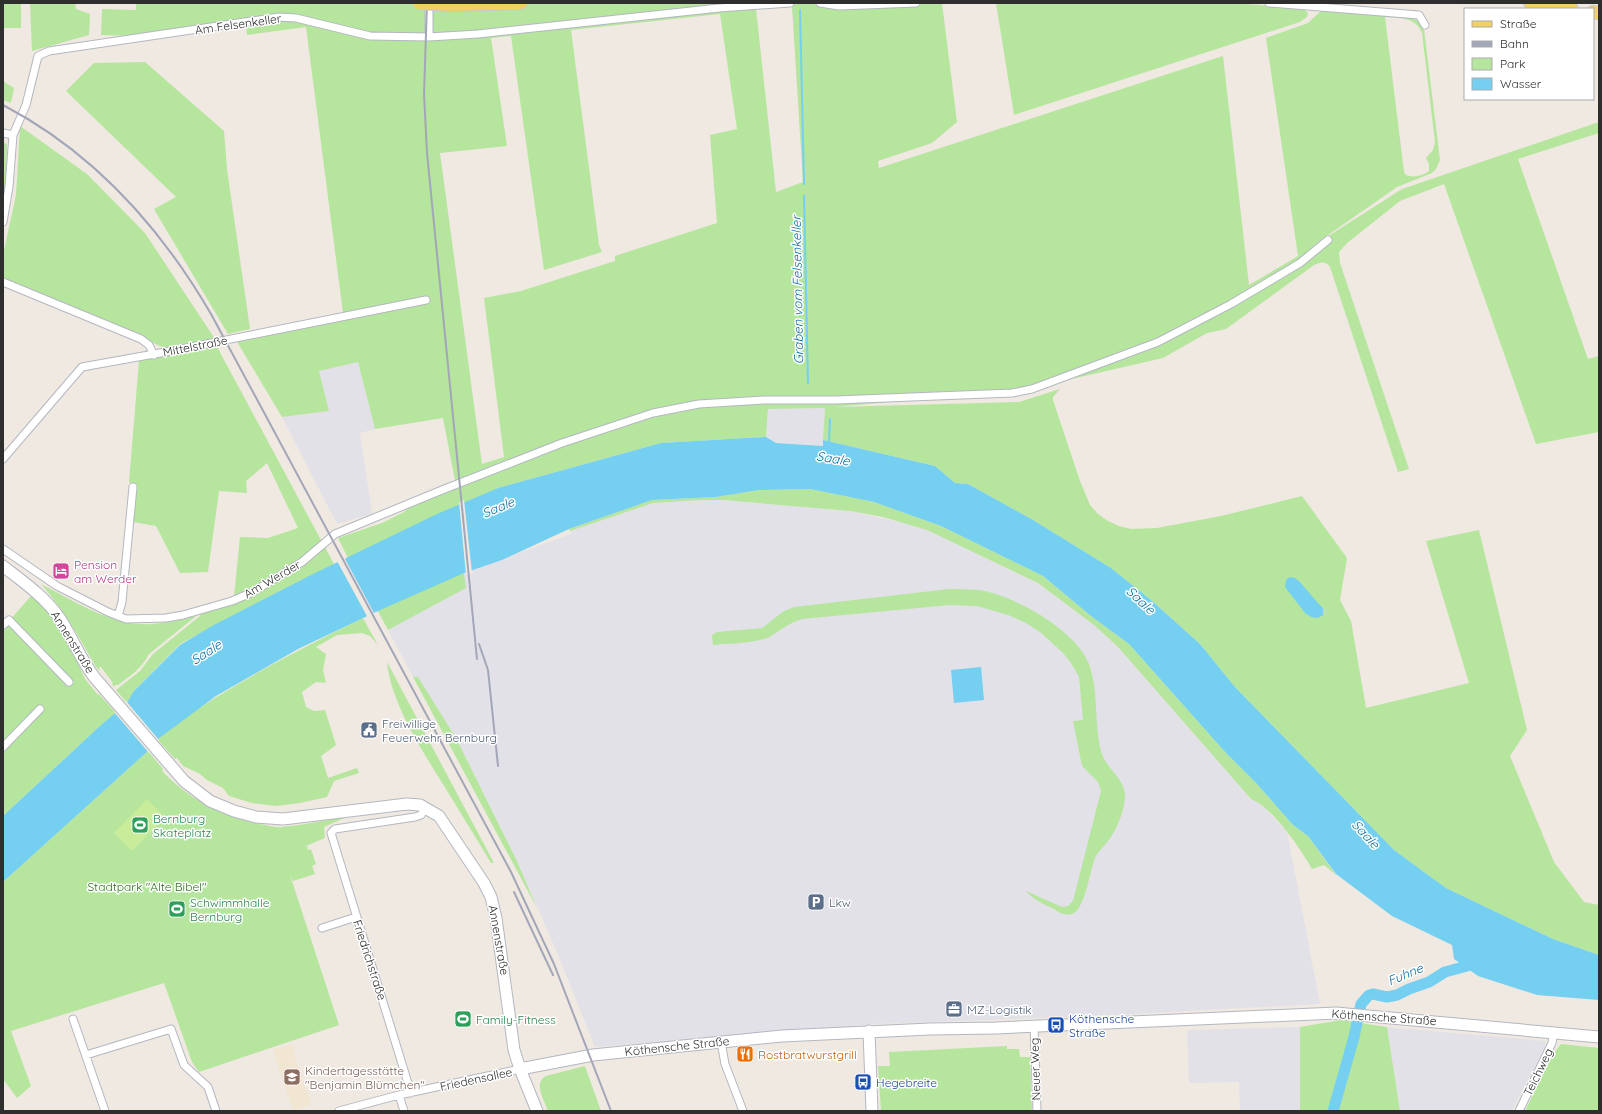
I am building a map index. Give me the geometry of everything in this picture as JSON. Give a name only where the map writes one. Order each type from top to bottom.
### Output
[{"type":"main road","points":[[419,3],[451,5],[521,3]]},
{"type":"main road","points":[[1530,3],[1565,8]]},
{"type":"main road","name":"Annenstraße","points":[[3,566],[34,591],[52,609],[62,622],[90,672],[168,765],[184,782],[210,800],[234,811],[267,819],[294,819],[407,804],[415,804],[426,808],[439,816],[486,887],[493,902],[506,981],[514,1050],[537,1111]]},
{"type":"main road","name":"Köthensche Straße","points":[[520,1069],[593,1055],[782,1036],[869,1031],[1034,1026],[1346,1013],[1599,1037]]},
{"type":"main road","points":[[869,1031],[872,1111]]},
{"type":"street","points":[[428,37],[429,3]]},
{"type":"street","name":"Am Felsenkeller","points":[[13,135],[26,105],[38,56],[49,51],[95,43],[112,43],[279,17],[296,18],[370,36],[428,37],[478,34],[719,8],[790,3]]},
{"type":"street","points":[[820,3],[838,6],[916,3]]},
{"type":"street","points":[[1269,3],[1419,15],[1425,26]]},
{"type":"street","points":[[3,133],[13,135],[9,187],[3,222]]},
{"type":"street","name":"Am Werder","points":[[3,549],[56,586],[126,620],[166,618],[183,615],[239,598],[253,592],[302,562],[335,534],[516,460],[653,413],[699,404],[764,400],[844,400],[1012,393],[1032,389],[1158,342],[1231,304],[1300,263],[1328,240]]},
{"type":"street","points":[[3,282],[141,339],[150,345],[154,354]]},
{"type":"street","name":"Mittelstraße","points":[[3,459],[82,367],[426,300]]},
{"type":"street","points":[[118,616],[122,602],[133,487]]},
{"type":"street","points":[[3,625],[8,620],[69,682]]},
{"type":"street","points":[[3,746],[40,708]]},
{"type":"street","name":"Friedrichstraße","points":[[411,1093],[331,833],[335,829],[415,817],[421,815],[426,808]]},
{"type":"street","points":[[322,928],[356,917]]},
{"type":"street","points":[[73,1019],[105,1111]]},
{"type":"street","name":"Neuer Weg","points":[[1034,1026],[1037,1111]]},
{"type":"street","points":[[86,1055],[171,1029],[184,1065],[208,1087],[216,1111]]},
{"type":"street","name":"Teichweg","points":[[1519,1111],[1552,1043],[1554,1032]]},
{"type":"street","points":[[721,1042],[725,1064],[743,1111]]},
{"type":"street","name":"Friedensallee","points":[[339,1111],[399,1095],[520,1069]]},
{"type":"street","points":[[399,1095],[404,1111]]},
{"type":"shaded area","points":[[358,362],[375,429],[360,433],[372,514],[337,524],[282,417],[329,411],[319,371]]},
{"type":"shaded area","points":[[825,408],[824,446],[776,443],[766,437],[768,409]]},
{"type":"shaded area","points":[[723,500],[850,511],[904,523],[927,530],[1038,583],[1094,625],[1118,647],[1251,799],[1260,803],[1287,832],[1320,1004],[1094,1016],[876,1024],[595,1047],[556,950],[517,861],[456,738],[418,677],[413,677],[388,630],[465,588],[464,573],[571,534],[570,531],[653,503]]},
{"type":"shaded area","points":[[1300,1027],[1303,1111],[1240,1111],[1239,1082],[1189,1083],[1187,1030]]},
{"type":"shaded area","points":[[1387,1027],[1545,1041],[1545,1047],[1512,1111],[1400,1111]]},
{"type":"shaded area","name":"Kindertagesstätte \"Benjamin Blümchen\"","points":[[291,1044],[311,1104],[293,1111],[273,1050]]},
{"type":"green space","points":[[3,3],[21,3],[21,28],[3,28]]},
{"type":"green space","points":[[30,3],[75,3],[76,9],[90,14],[89,35],[32,51]]},
{"type":"green space","points":[[136,3],[942,3],[957,122],[932,143],[878,161],[879,168],[1223,56],[1249,285],[1298,256],[1266,38],[1308,23],[1322,10],[1407,17],[1421,24],[1424,29],[1440,160],[1436,169],[1432,173],[1397,187],[1308,249],[1402,189],[1599,122],[1599,133],[1518,159],[1588,359],[1599,356],[1599,432],[1536,444],[1444,184],[1400,201],[1347,243],[1339,252],[1340,263],[1409,469],[1398,472],[1330,267],[1323,263],[1314,265],[1226,329],[1207,333],[1163,358],[1028,389],[835,407],[1019,402],[1060,389],[1053,397],[1053,400],[1080,481],[1090,505],[1098,514],[1108,521],[1131,529],[1157,528],[1221,516],[1302,496],[1347,558],[1340,600],[1351,621],[1366,708],[1469,683],[1426,541],[1479,530],[1527,730],[1510,756],[1554,862],[1584,902],[1599,905],[1599,955],[1553,939],[1446,888],[1394,850],[1235,687],[1200,644],[1151,600],[1111,568],[1033,520],[968,484],[955,483],[935,466],[823,440],[825,408],[768,409],[766,437],[661,443],[498,488],[348,558],[338,538],[382,523],[404,512],[411,506],[456,486],[443,418],[375,429],[358,362],[319,371],[329,411],[282,417],[236,340],[423,298],[343,313],[306,27],[247,35],[245,18],[140,36],[101,35],[102,9],[136,10]],"holes":[[[792,7],[803,182],[776,192],[756,9]],[[720,14],[737,129],[710,135],[717,223],[615,256],[615,261],[521,291],[484,298],[504,457],[482,464],[440,153],[507,146],[491,38],[511,36],[544,270],[602,252],[599,245],[571,30]],[[1385,17],[1402,18],[1412,21],[1422,33],[1435,142],[1433,150],[1426,158],[1429,164],[1429,171],[1418,176],[1409,176],[1404,172]]]},
{"type":"green space","points":[[996,3],[1234,3],[1299,8],[1304,9],[1308,13],[1307,17],[1300,22],[1014,115]]},
{"type":"green space","points":[[145,62],[224,131],[227,169],[250,329],[228,334],[154,209],[176,197],[66,91],[94,63]]},
{"type":"green space","points":[[3,81],[14,88],[11,103],[3,100]]},
{"type":"green space","points":[[20,126],[87,174],[145,233],[215,339],[164,348],[135,334],[3,279],[3,255],[16,195]]},
{"type":"green space","points":[[3,141],[7,145],[6,185],[3,202]]},
{"type":"green space","points":[[216,345],[322,542],[280,572],[234,596],[240,537],[268,538],[298,528],[267,463],[246,481],[247,493],[219,491],[208,572],[180,573],[156,526],[133,522],[136,486],[129,482],[139,361]]},
{"type":"green space","points":[[810,489],[874,502],[941,526],[1043,576],[1091,616],[1129,644],[1226,753],[1257,784],[1293,825],[1308,836],[1336,875],[1324,865],[1312,869],[1293,840],[1277,820],[1268,811],[1251,799],[1118,647],[1094,625],[1038,583],[927,530],[883,517],[850,511],[723,500],[653,503],[570,531],[569,529],[652,500],[716,497],[759,490]]},
{"type":"green space","points":[[325,547],[334,564],[180,644],[133,692],[127,703],[116,690],[140,671],[153,654],[200,616],[201,613],[256,593],[292,572]]},
{"type":"green space","points":[[464,573],[466,588],[388,630],[370,596]]},
{"type":"green space","points":[[41,584],[89,609],[114,619],[127,622],[140,624],[162,623],[197,614],[149,654],[135,671],[114,687],[112,684],[113,683],[101,667],[99,667],[100,671],[96,667],[64,614]]},
{"type":"green space","points":[[949,589],[979,590],[993,593],[1026,607],[1058,627],[1082,651],[1089,664],[1094,685],[1101,751],[1106,763],[1122,784],[1125,801],[1120,819],[1114,831],[1095,858],[1081,904],[1074,913],[1066,915],[1058,912],[1043,904],[1026,891],[1062,907],[1068,906],[1073,901],[1101,791],[1098,782],[1082,766],[1073,721],[1083,720],[1079,677],[1063,653],[1040,632],[1026,623],[1008,615],[977,606],[950,605],[802,619],[793,622],[769,637],[763,639],[749,642],[713,645],[712,635],[717,632],[762,628],[784,611],[794,607]]},
{"type":"green space","points":[[31,596],[51,614],[70,645],[85,679],[116,713],[101,725],[3,816],[3,628]]},
{"type":"green space","points":[[363,618],[378,645],[370,636],[362,633],[337,635],[316,647],[326,654],[323,670],[326,683],[316,682],[302,692],[306,707],[314,711],[325,710],[336,745],[321,756],[328,778],[357,768],[359,773],[334,781],[327,797],[300,803],[276,806],[252,803],[229,796],[223,788],[183,766],[177,758],[175,759],[157,739],[200,708],[251,676]]},
{"type":"green space","points":[[387,662],[494,863],[491,863],[424,754],[408,724],[394,693]]},
{"type":"green space","points":[[413,677],[418,677],[456,738],[517,861],[537,908]]},
{"type":"green space","name":"Stadtpark \"Alte Bibel\"","points":[[148,751],[163,769],[162,771],[183,790],[219,812],[232,817],[279,827],[307,824],[349,816],[324,827],[325,838],[301,848],[307,846],[308,850],[311,849],[316,864],[312,866],[315,874],[293,881],[290,875],[339,1025],[199,1072],[192,1062],[164,983],[11,1031],[31,1086],[17,1098],[3,1079],[3,882]]},
{"type":"green space","points":[[147,799],[165,817],[132,851],[114,833]]},
{"type":"green space","points":[[1341,1020],[1387,1027],[1400,1111],[1300,1111],[1300,1027]]},
{"type":"green space","points":[[1561,1044],[1599,1048],[1599,1111],[1525,1111],[1553,1054]]},
{"type":"green space","points":[[1007,1046],[1007,1049],[1019,1049],[1020,1057],[1030,1057],[1032,1111],[881,1111],[878,1066],[890,1066],[889,1052]]},
{"type":"green space","points":[[585,1066],[601,1111],[548,1111],[542,1097],[540,1087],[542,1079],[546,1076]]},
{"type":"water","name":"Saale","points":[[766,437],[776,443],[823,446],[823,440],[935,466],[955,483],[968,484],[1033,520],[1111,568],[1151,600],[1200,644],[1235,687],[1394,850],[1446,888],[1553,939],[1599,955],[1599,1000],[1537,995],[1478,976],[1454,959],[1452,945],[1392,916],[1336,874],[1308,836],[1293,825],[1257,784],[1226,753],[1129,644],[1091,616],[1043,576],[941,526],[874,502],[810,489],[759,490],[716,497],[652,500],[569,529],[502,560],[464,573],[378,611],[298,649],[216,696],[158,739],[148,751],[3,882],[3,816],[101,725],[127,703],[133,692],[180,645],[212,626],[311,575],[437,514],[498,488],[661,443]]},
{"type":"water","points":[[1290,577],[1295,578],[1300,582],[1323,608],[1323,615],[1318,618],[1311,617],[1305,613],[1285,587],[1286,580]]},
{"type":"water","points":[[981,667],[984,700],[954,703],[951,670]]},
{"type":"pier","points":[[464,500],[472,573],[466,575],[459,502]]},
{"type":"pier","points":[[344,557],[375,615],[368,618],[337,561]]},
{"type":"pier","points":[[126,701],[159,740],[149,753],[114,712]]},
{"type":"waterway","name":"Graben vom Felsenkeller","points":[[800,10],[804,184]]},
{"type":"waterway","name":"Graben vom Felsenkeller","points":[[804,196],[808,383]]},
{"type":"waterway","name":"Graben vom Felsenkeller","points":[[829,444],[830,419]]},
{"type":"waterway","name":"Fuhne","points":[[1333,1111],[1354,1037],[1361,1004],[1369,995],[1373,994],[1387,997],[1397,995],[1429,982],[1445,972],[1467,966],[1474,956]]},
{"type":"railway","points":[[427,3],[424,94],[427,153],[477,659]]},
{"type":"railway","points":[[3,105],[36,124],[66,145],[95,169],[122,195],[147,222],[170,252],[211,314],[511,872],[554,964],[611,1111]]},
{"type":"railway","points":[[479,644],[488,670],[498,766]]},
{"type":"railway","points":[[514,892],[553,975]]},
{"type":"place","name":"Pension am Werder","points":[[61,571]]},
{"type":"place","name":"Freiwillige Feuerwehr Bernburg","points":[[369,730]]},
{"type":"place","name":"Bernburg Skateplatz","points":[[140,825]]},
{"type":"place","name":"Lkw","points":[[816,902]]},
{"type":"place","name":"Schwimmhalle Bernburg","points":[[177,909]]},
{"type":"place","name":"MZ-Logistik","points":[[954,1009]]},
{"type":"place","name":"Family-Fitness","points":[[463,1019]]},
{"type":"place","name":"Köthensche Straße","points":[[1056,1025]]},
{"type":"place","name":"Rostbratwurstgrill","points":[[745,1054]]},
{"type":"place","name":"Kindertagesstätte \"Benjamin Blümchen\"","points":[[292,1077]]},
{"type":"place","name":"Hegebreite","points":[[863,1082]]}]
